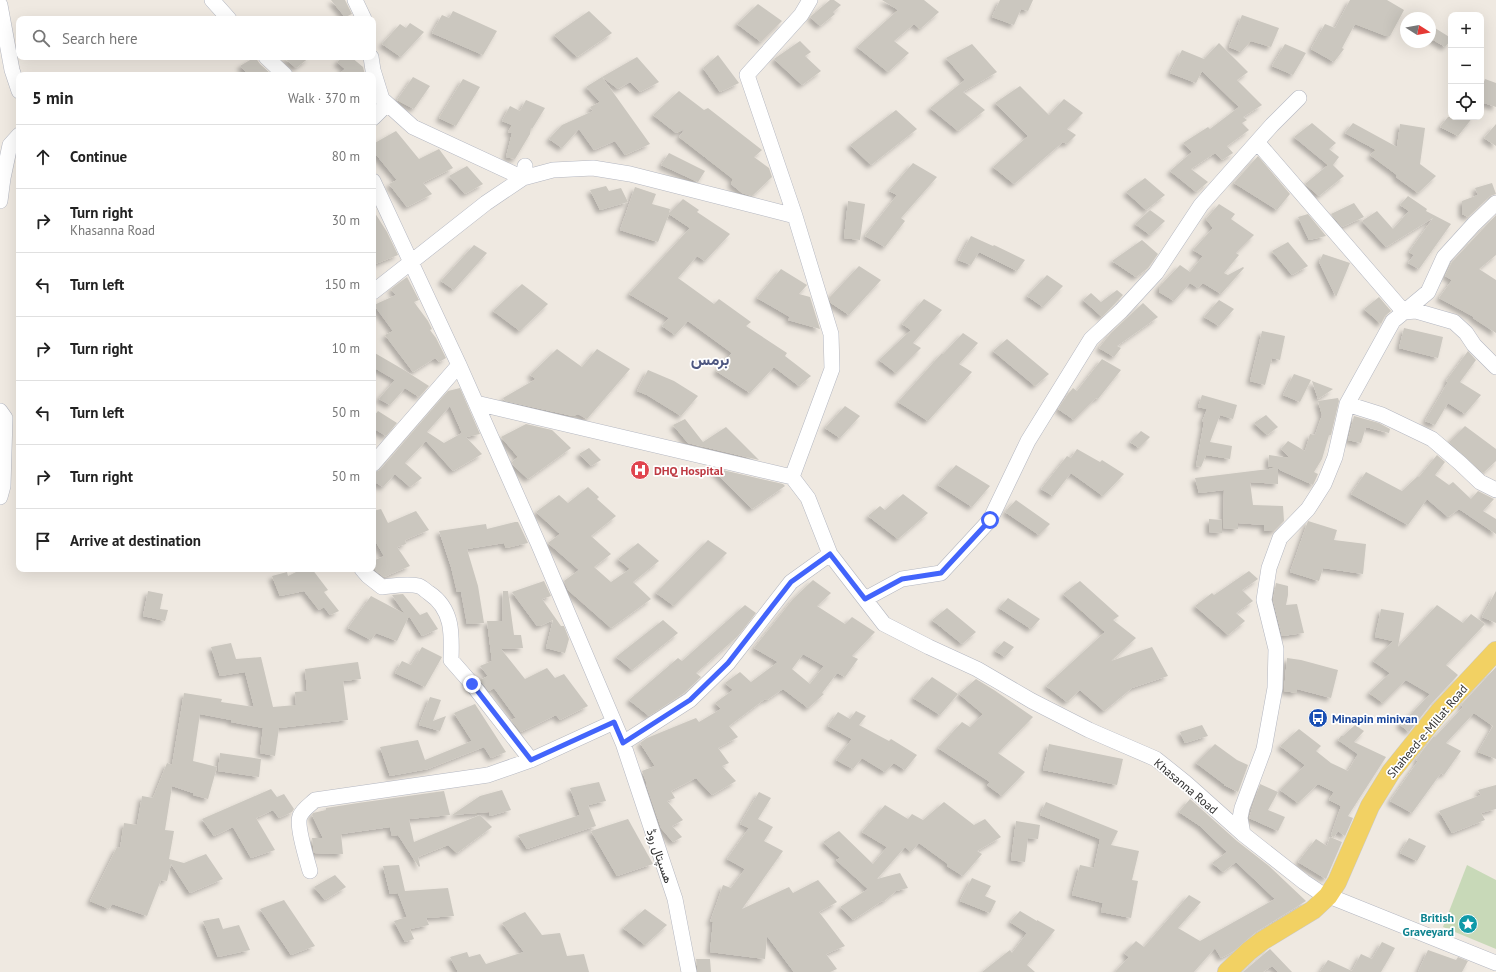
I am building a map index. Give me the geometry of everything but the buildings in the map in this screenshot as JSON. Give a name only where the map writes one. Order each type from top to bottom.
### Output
[{"type":"main road","name":"Shaheed-e-Millat Road","points":[[1227,972],[1262,941],[1313,910],[1328,896],[1337,882],[1370,806],[1391,772],[1440,711],[1496,651]]},
{"type":"street","points":[[212,0],[227,16]]},
{"type":"street","points":[[355,0],[363,16]]},
{"type":"street","points":[[476,403],[792,477],[832,369],[831,334],[795,216],[747,75],[801,15],[810,0]]},
{"type":"street","points":[[0,5],[12,70],[16,83]]},
{"type":"street","points":[[269,60],[282,72]]},
{"type":"street","points":[[372,60],[374,72]]},
{"type":"street","points":[[376,80],[382,99],[413,127],[524,172],[593,168],[630,174],[795,216]]},
{"type":"street","points":[[865,599],[902,579],[941,573],[990,520],[1028,441],[1091,339],[1156,273],[1201,205],[1257,142],[1299,98]]},
{"type":"street","points":[[376,115],[387,104]]},
{"type":"street","points":[[0,201],[2,178],[10,145],[16,138]]},
{"type":"street","points":[[1257,142],[1404,312]]},
{"type":"street","points":[[376,290],[524,172]]},
{"type":"street","name":"ھسپتال روڈ","points":[[376,188],[412,262],[476,403],[538,543],[623,743],[674,899],[684,971]]},
{"type":"street","points":[[1243,834],[1240,818],[1242,808],[1264,749],[1275,688],[1276,649],[1264,600],[1269,568],[1280,538],[1308,509],[1324,484],[1335,457],[1347,404],[1393,322],[1428,292],[1444,257],[1474,224],[1496,203]]},
{"type":"street","points":[[1404,312],[1416,311],[1454,322],[1466,333],[1474,345],[1496,367]]},
{"type":"street","points":[[376,461],[459,365]]},
{"type":"street","points":[[1347,404],[1382,415],[1432,439],[1480,482],[1496,490]]},
{"type":"street","points":[[0,411],[5,418],[3,486],[0,497]]},
{"type":"street","name":"Khasanna Road","points":[[792,477],[808,498],[830,554],[884,624],[977,669],[1039,705],[1089,730],[1156,758],[1243,834],[1319,892],[1496,963]]},
{"type":"street","points":[[623,743],[690,700],[728,663],[791,582],[830,554]]},
{"type":"street","points":[[365,572],[382,587],[400,585],[419,586],[438,599],[449,618],[452,637],[451,660],[472,684],[531,760]]},
{"type":"street","points":[[310,871],[299,829],[299,817],[304,809],[316,800],[488,775],[531,760],[614,722]]},
{"type":"green space","points":[[1467,865],[1496,880],[1496,949],[1443,927]]},
{"type":"place","name":"DHQ Hospital","points":[[640,470]]},
{"type":"place","name":"Minapin minivan","points":[[1318,718]]},
{"type":"place","name":"British Graveyard","points":[[1468,924]]},
{"type":"district","name":"برمس","points":[[710,359]]},
{"type":"route","points":[[472,684],[531,760],[614,722],[623,743],[690,700],[728,663],[791,582],[830,554],[865,599],[902,579],[941,573],[990,520]]}]
